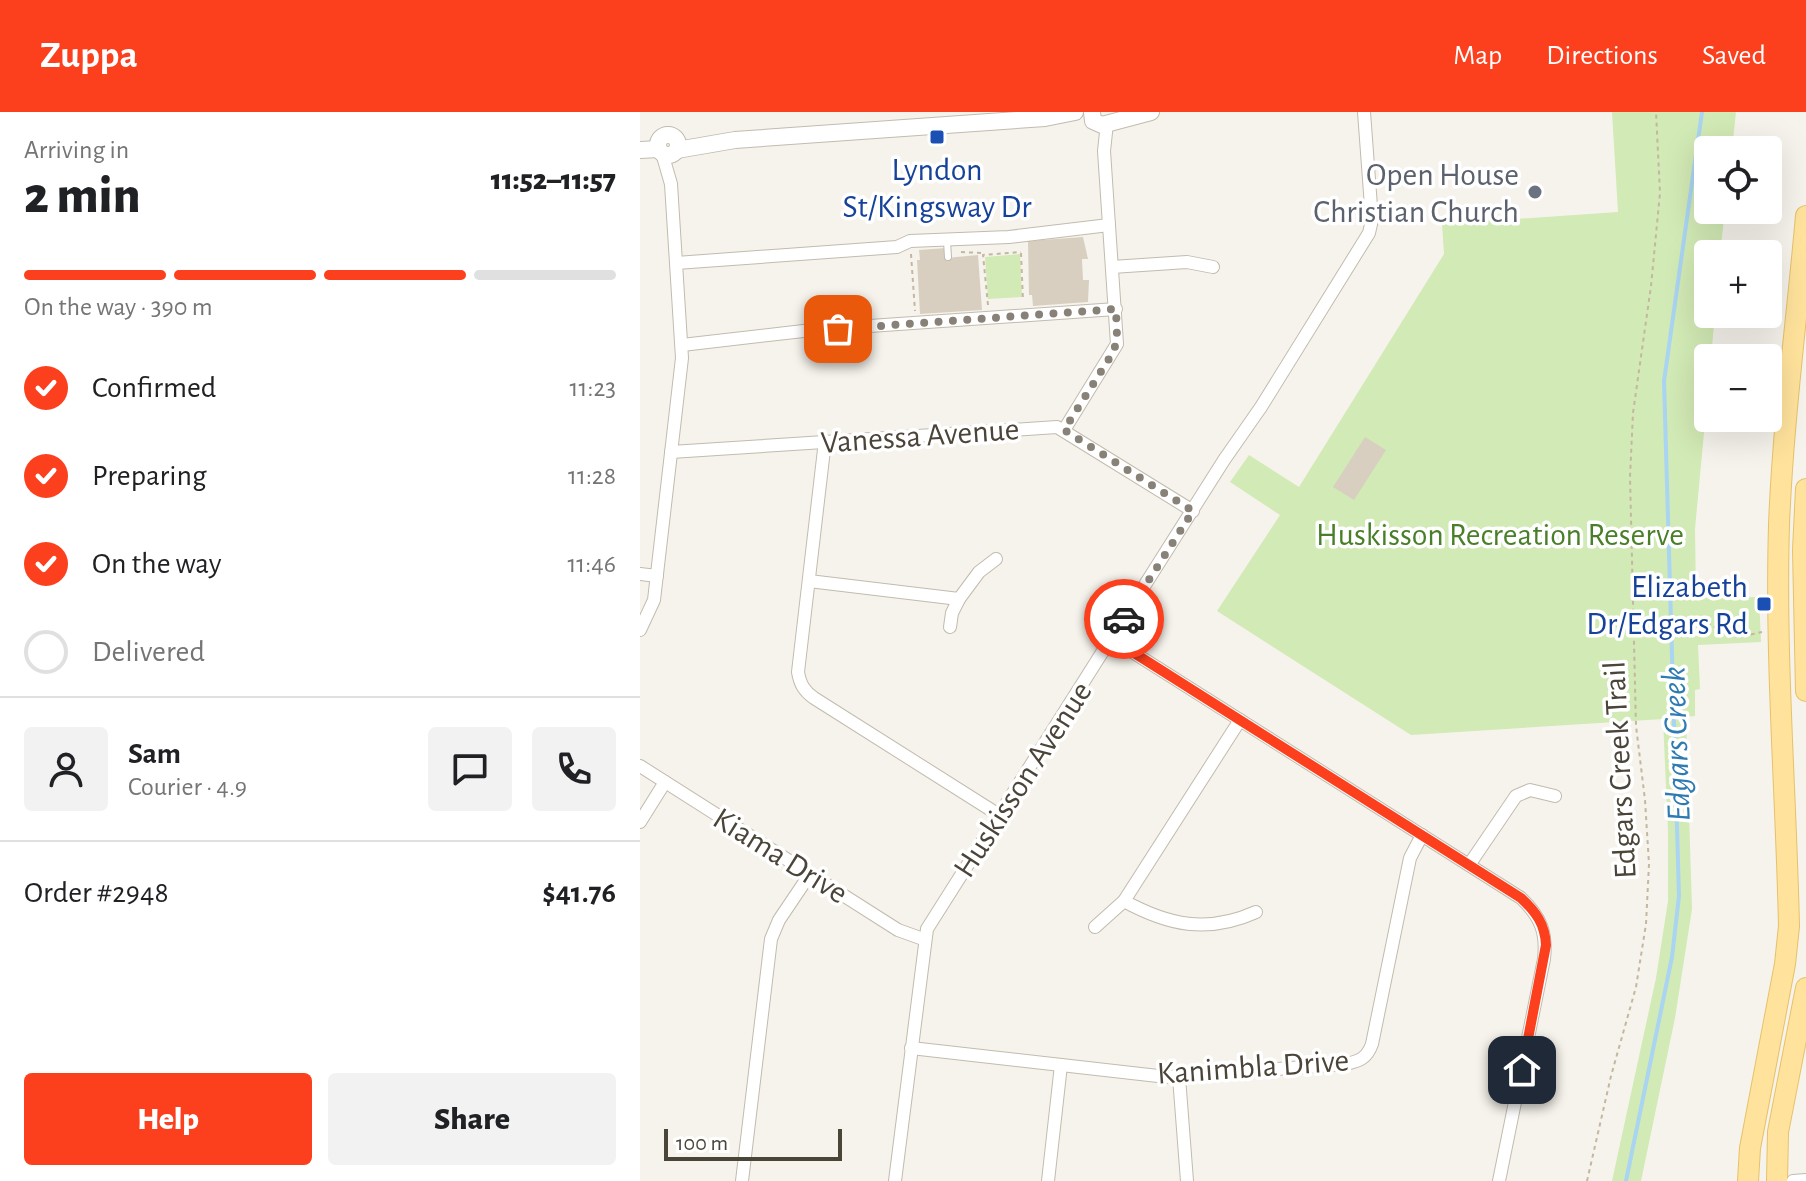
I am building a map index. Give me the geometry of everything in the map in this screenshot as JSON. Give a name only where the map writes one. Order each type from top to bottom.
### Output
[{"type":"main road","points":[[1748,1181],[1750,1148],[1797,892],[1779,589],[1784,447],[1806,216]]},
{"type":"main road","points":[[1806,489],[1806,691]]},
{"type":"main road","points":[[1777,1181],[1778,1132],[1806,988]]},
{"type":"street","points":[[1045,118],[1075,112]]},
{"type":"street","points":[[640,147],[668,147],[958,118],[1102,119],[1151,112]]},
{"type":"street","name":"Huskisson Avenue","points":[[895,1181],[923,939],[927,929],[1369,233],[1372,220],[1364,112]]},
{"type":"street","points":[[1064,430],[1114,351],[1117,337],[1102,119]]},
{"type":"street","points":[[640,630],[652,609],[657,576],[682,345],[668,147]]},
{"type":"street","points":[[676,263],[897,247],[910,241],[947,243],[1056,235],[1109,225]]},
{"type":"street","points":[[1112,267],[1187,262],[1213,267]]},
{"type":"street","points":[[682,345],[952,316],[1061,308],[1116,309]]},
{"type":"street","name":"Vanessa Avenue","points":[[671,452],[1057,427],[1193,511]]},
{"type":"street","points":[[825,441],[798,672],[800,681],[807,693],[999,815]]},
{"type":"street","points":[[950,627],[959,599],[979,572],[996,559]]},
{"type":"street","points":[[640,574],[657,576]]},
{"type":"street","points":[[809,581],[959,599]]},
{"type":"street","points":[[1779,589],[1805,588]]},
{"type":"street","points":[[1112,639],[1521,898],[1534,911],[1545,936],[1544,959],[1499,1181]]},
{"type":"street","points":[[1095,927],[1124,901],[1240,720]]},
{"type":"street","name":"Kiama Drive","points":[[640,766],[898,930],[923,939]]},
{"type":"street","points":[[640,822],[665,782]]},
{"type":"street","points":[[1469,865],[1516,796],[1530,790],[1555,796]]},
{"type":"street","name":"Kanimbla Drive","points":[[911,1048],[1179,1077],[1346,1064],[1364,1058],[1372,1044],[1410,858],[1422,835]]},
{"type":"street","points":[[742,1181],[771,939],[779,920],[810,874]]},
{"type":"street","points":[[1124,901],[1153,917],[1177,923],[1227,921],[1256,912]]},
{"type":"street","points":[[1048,1181],[1061,1065]]},
{"type":"street","points":[[1179,1077],[1187,1181]]},
{"type":"street","points":[[1793,1181],[1806,1180]]},
{"type":"lane","points":[[947,243],[948,257]]},
{"type":"path","name":"Edgars Creek Trail","points":[[1587,1181],[1611,1076],[1636,987],[1646,924],[1649,864],[1636,726],[1630,535],[1636,389],[1660,193],[1656,112]]},
{"type":"path","points":[[1020,242],[1023,307]]},
{"type":"path","points":[[947,243],[962,253],[1021,252]]},
{"type":"path","points":[[911,248],[919,320]]},
{"type":"path","points":[[983,255],[988,310]]},
{"type":"path","points":[[1635,632],[1711,624],[1722,635],[1737,637],[1780,632]]},
{"type":"green space","name":"Huskisson Recreation Reserve","points":[[1612,112],[1736,112],[1733,136],[1694,136],[1694,224],[1723,224],[1722,240],[1694,240],[1694,328],[1714,328],[1712,344],[1694,344],[1694,432],[1704,432],[1695,529],[1696,598],[1759,597],[1761,642],[1698,645],[1700,689],[1695,690],[1695,716],[1686,717],[1692,909],[1675,1018],[1641,1181],[1612,1181],[1656,978],[1668,901],[1663,719],[1411,735],[1217,611],[1280,515],[1230,482],[1249,455],[1299,487],[1444,254],[1442,224],[1618,212]]},
{"type":"green space","points":[[1020,254],[1022,297],[988,299],[985,257]]},
{"type":"building","points":[[1083,237],[1088,259],[1082,259],[1083,280],[1089,280],[1088,302],[1033,306],[1032,295],[1029,295],[1028,241]]},
{"type":"building","points":[[946,248],[946,258],[978,255],[982,310],[920,314],[919,250]]},
{"type":"building","points":[[1365,437],[1386,450],[1354,500],[1333,487]]},
{"type":"waterway","name":"Edgars Creek","points":[[1626,1181],[1672,957],[1679,896],[1664,381],[1702,112]]},
{"type":"way so far","points":[[838,329],[1116,309],[1117,344],[1114,351],[1064,430],[1193,511],[1124,619]]},
{"type":"place","name":"Lyndon St/Kingsway Dr","points":[[937,137]]},
{"type":"place","name":"Open House Christian Church","points":[[1535,192]]},
{"type":"place","name":"Elizabeth Dr/Edgars Rd","points":[[1764,604]]},
{"type":"route","points":[[1124,619],[1112,639],[1521,898],[1534,911],[1544,929],[1546,945],[1522,1070]]}]
